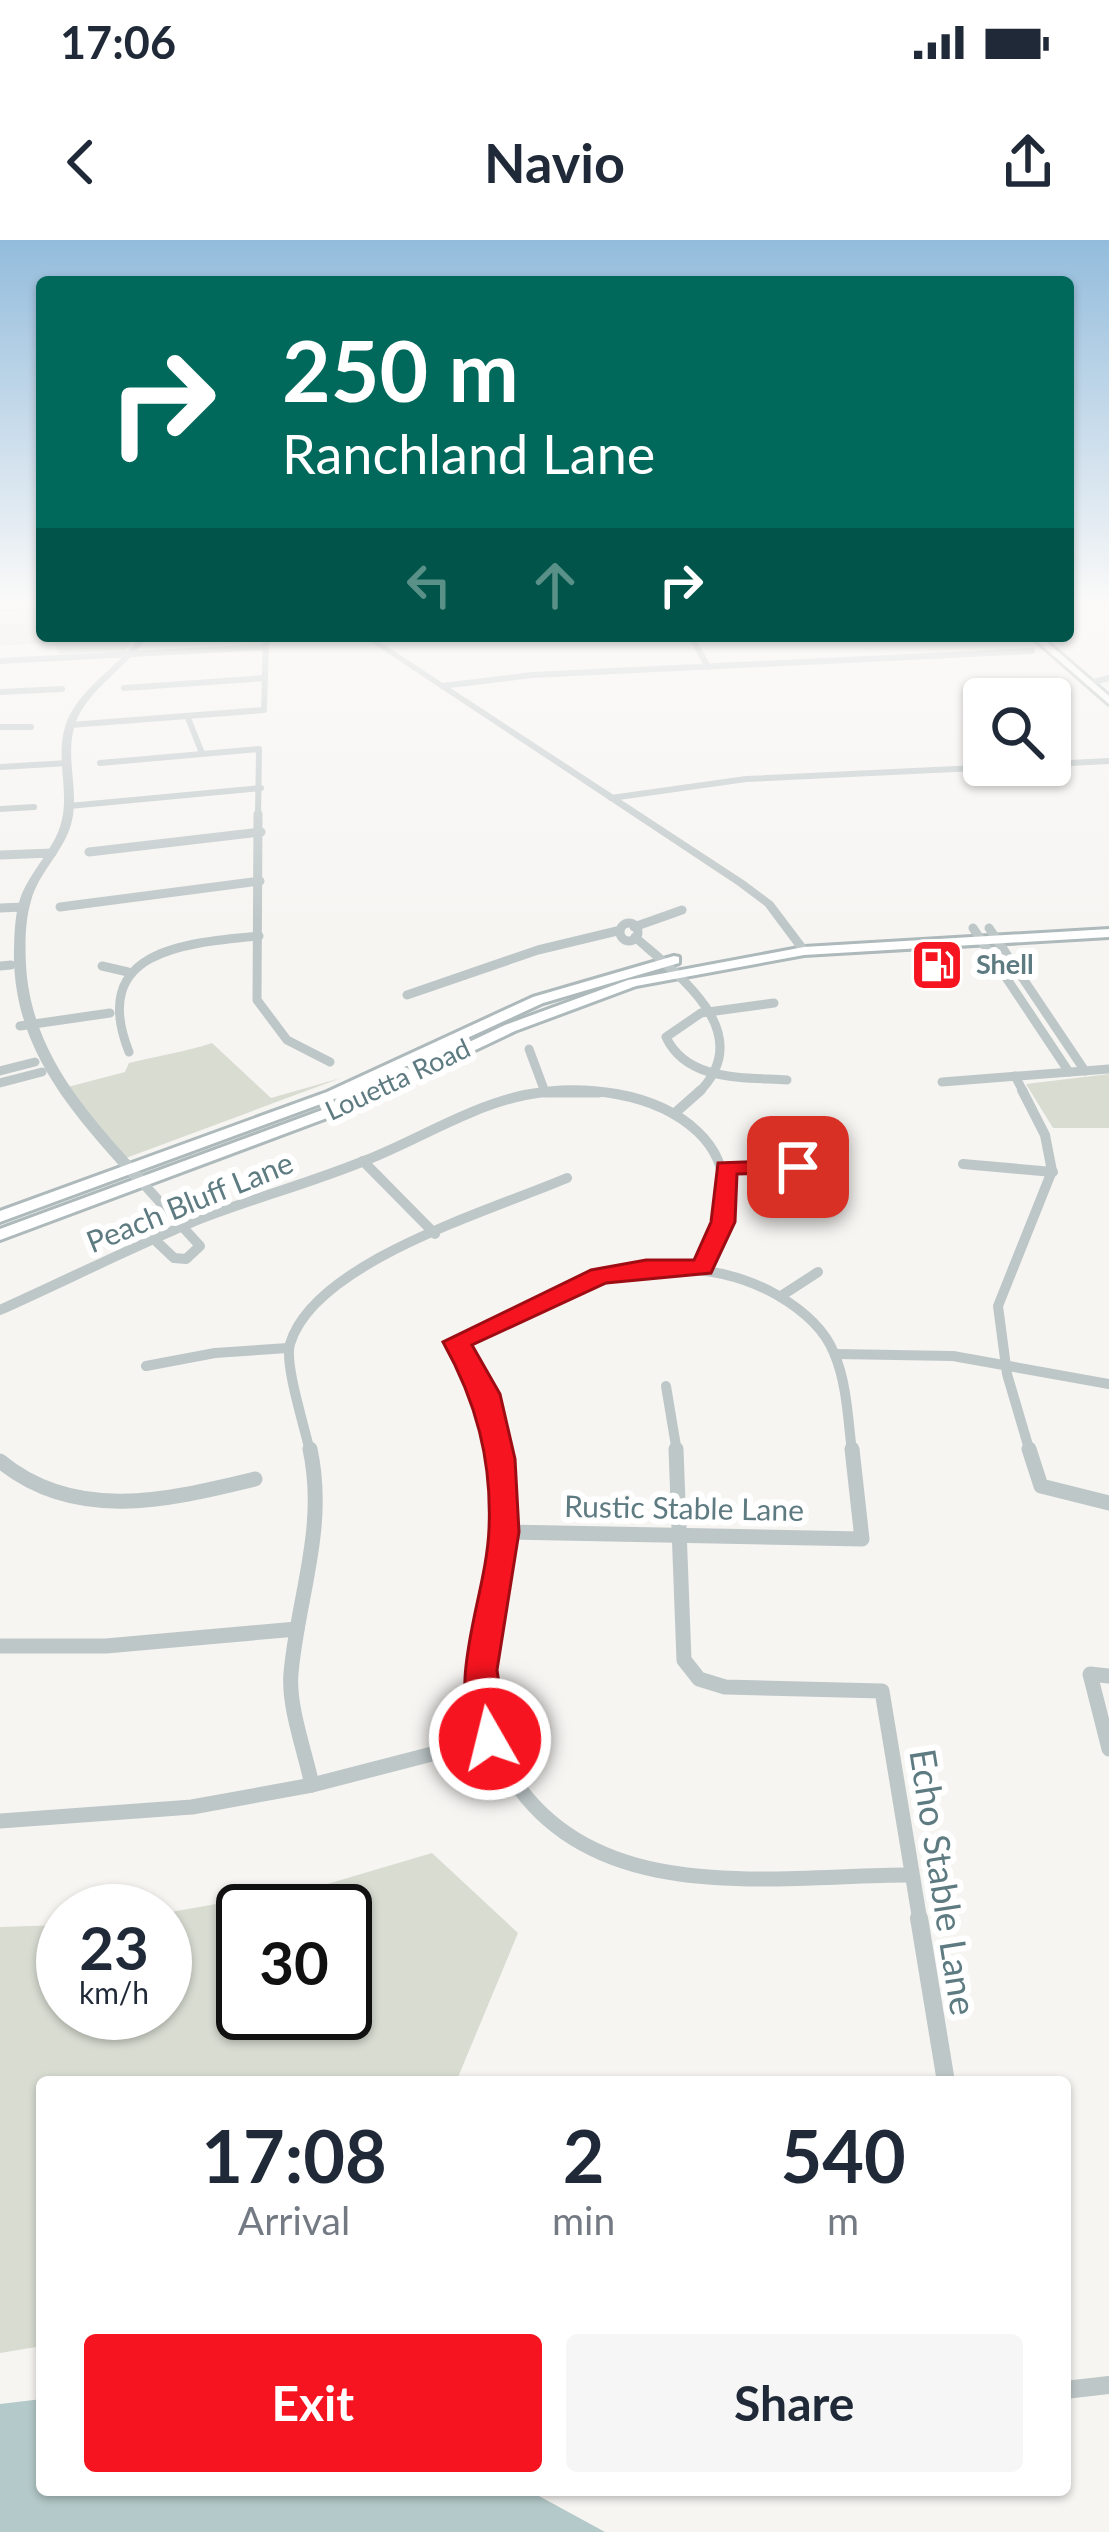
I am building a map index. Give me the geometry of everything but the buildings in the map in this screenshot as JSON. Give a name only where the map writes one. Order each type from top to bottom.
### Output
[{"type":"main road","points":[[984,934],[1109,921]]},
{"type":"main road","points":[[984,934],[1109,932]]},
{"type":"main road","name":"Louetta Road","points":[[0,1235],[133,1173],[332,1095],[494,1018],[668,968],[801,946],[984,934]]},
{"type":"main road","name":"Louetta Road","points":[[0,1217],[346,1106],[510,1028],[668,968]]},
{"type":"main road","points":[[494,1018],[510,1028]]},
{"type":"main road","points":[[332,1095],[346,1106]]},
{"type":"street","points":[[80,711],[70,725],[69,806],[52,853],[23,907],[5,965],[20,1026],[38,1067],[200,1246],[197,1254],[174,1258],[156,1241]]},
{"type":"street","points":[[70,725],[256,711]]},
{"type":"street","points":[[480,711],[758,896],[801,946]]},
{"type":"street","points":[[188,718],[202,753]]},
{"type":"street","points":[[0,727],[31,727]]},
{"type":"street","points":[[100,763],[259,749],[257,1000],[287,1040],[330,1062]]},
{"type":"street","points":[[1071,763],[1109,761]]},
{"type":"street","points":[[1094,762],[1109,778]]},
{"type":"street","points":[[0,767],[68,763]]},
{"type":"street","points":[[611,798],[746,779],[963,769]]},
{"type":"street","points":[[69,806],[261,788]]},
{"type":"street","points":[[0,809],[34,807]]},
{"type":"street","points":[[88,852],[261,832]]},
{"type":"street","points":[[0,855],[52,853]]},
{"type":"street","points":[[60,907],[260,881]]},
{"type":"street","points":[[0,908],[23,907]]},
{"type":"street","points":[[407,995],[538,950],[635,932],[682,910]]},
{"type":"street","points":[[635,932],[715,1010],[724,1041],[718,1073],[675,1113],[713,1145],[726,1168],[723,1222],[703,1268]]},
{"type":"street","points":[[984,934],[1036,998],[1085,1071]]},
{"type":"street","points":[[984,934],[1069,1072]]},
{"type":"street","points":[[129,1052],[110,1013],[112,994],[128,972],[195,944],[259,936]]},
{"type":"street","points":[[102,966],[128,972]]},
{"type":"street","points":[[1022,1000],[1036,998]]},
{"type":"street","points":[[240,1001],[257,1000]]},
{"type":"street","points":[[774,1004],[715,1010],[675,1024],[666,1037],[669,1052],[685,1064],[718,1073],[787,1080]]},
{"type":"street","points":[[20,1026],[110,1013]]},
{"type":"street","points":[[529,1049],[545,1092]]},
{"type":"street","points":[[0,1071],[38,1067]]},
{"type":"street","points":[[0,1083],[38,1067]]},
{"type":"street","points":[[942,1082],[1109,1069]]},
{"type":"street","points":[[1016,1076],[1048,1134],[1053,1172],[1052,1188],[1018,1248],[998,1304],[1006,1364],[1041,1486],[1109,1503]]},
{"type":"street","name":"Peach Bluff Lane","points":[[0,1310],[184,1227],[362,1162],[498,1102],[545,1092],[592,1091],[675,1113]]},
{"type":"street","points":[[362,1162],[435,1234]]},
{"type":"street","points":[[963,1164],[1053,1172]]},
{"type":"street","points":[[726,1168],[798,1167]]},
{"type":"street","points":[[312,1785],[290,1678],[316,1544],[318,1488],[288,1348],[308,1307],[355,1268],[567,1178]]},
{"type":"street","points":[[910,1875],[691,1875],[627,1864],[570,1838],[525,1798],[490,1739],[480,1670],[504,1532],[501,1459],[486,1394],[457,1342],[600,1276],[646,1268],[703,1268],[781,1296],[812,1322],[836,1354],[889,1351],[1006,1364],[1109,1384]]},
{"type":"street","points":[[781,1296],[818,1273]]},
{"type":"street","points":[[146,1366],[215,1353],[288,1348]]},
{"type":"street","name":"Rustic Stable Lane","points":[[504,1532],[862,1539],[836,1354]]},
{"type":"street","points":[[666,1386],[679,1465],[681,1536]]},
{"type":"street","points":[[0,1461],[19,1481],[119,1502],[190,1496],[255,1479]]},
{"type":"street","name":"Echo Stable Lane","points":[[681,1536],[684,1660],[699,1679],[725,1687],[882,1691],[945,2076]]},
{"type":"street","points":[[0,1646],[106,1646],[297,1629]]},
{"type":"street","points":[[1109,1676],[1090,1674],[1109,1749]]},
{"type":"street","points":[[0,1821],[192,1807],[312,1785],[490,1739]]},
{"type":"street","points":[[1071,2389],[1109,2385]]},
{"type":"shaded area","points":[[212,1043],[271,1098],[341,1078],[126,1158],[60,1089],[125,1072],[129,1063]]},
{"type":"shaded area","points":[[1109,1074],[1109,1128],[1053,1128],[1026,1084]]},
{"type":"shaded area","points":[[432,1853],[518,1933],[458,2076],[36,2076],[36,2347],[0,2353],[0,1927],[36,1926],[36,2040],[192,2040],[192,1908],[216,1904],[216,2040],[372,2040],[372,1884],[327,1884]]},
{"type":"shaded area","points":[[36,2400],[36,2496],[539,2496],[605,2532],[0,2532],[0,2404]]},
{"type":"place","name":"Shell","points":[[937,965]]},
{"type":"route","points":[[490,1739],[480,1670],[504,1532],[501,1459],[486,1394],[457,1342],[600,1276],[646,1268],[703,1268],[723,1222],[726,1168],[798,1167]]}]
